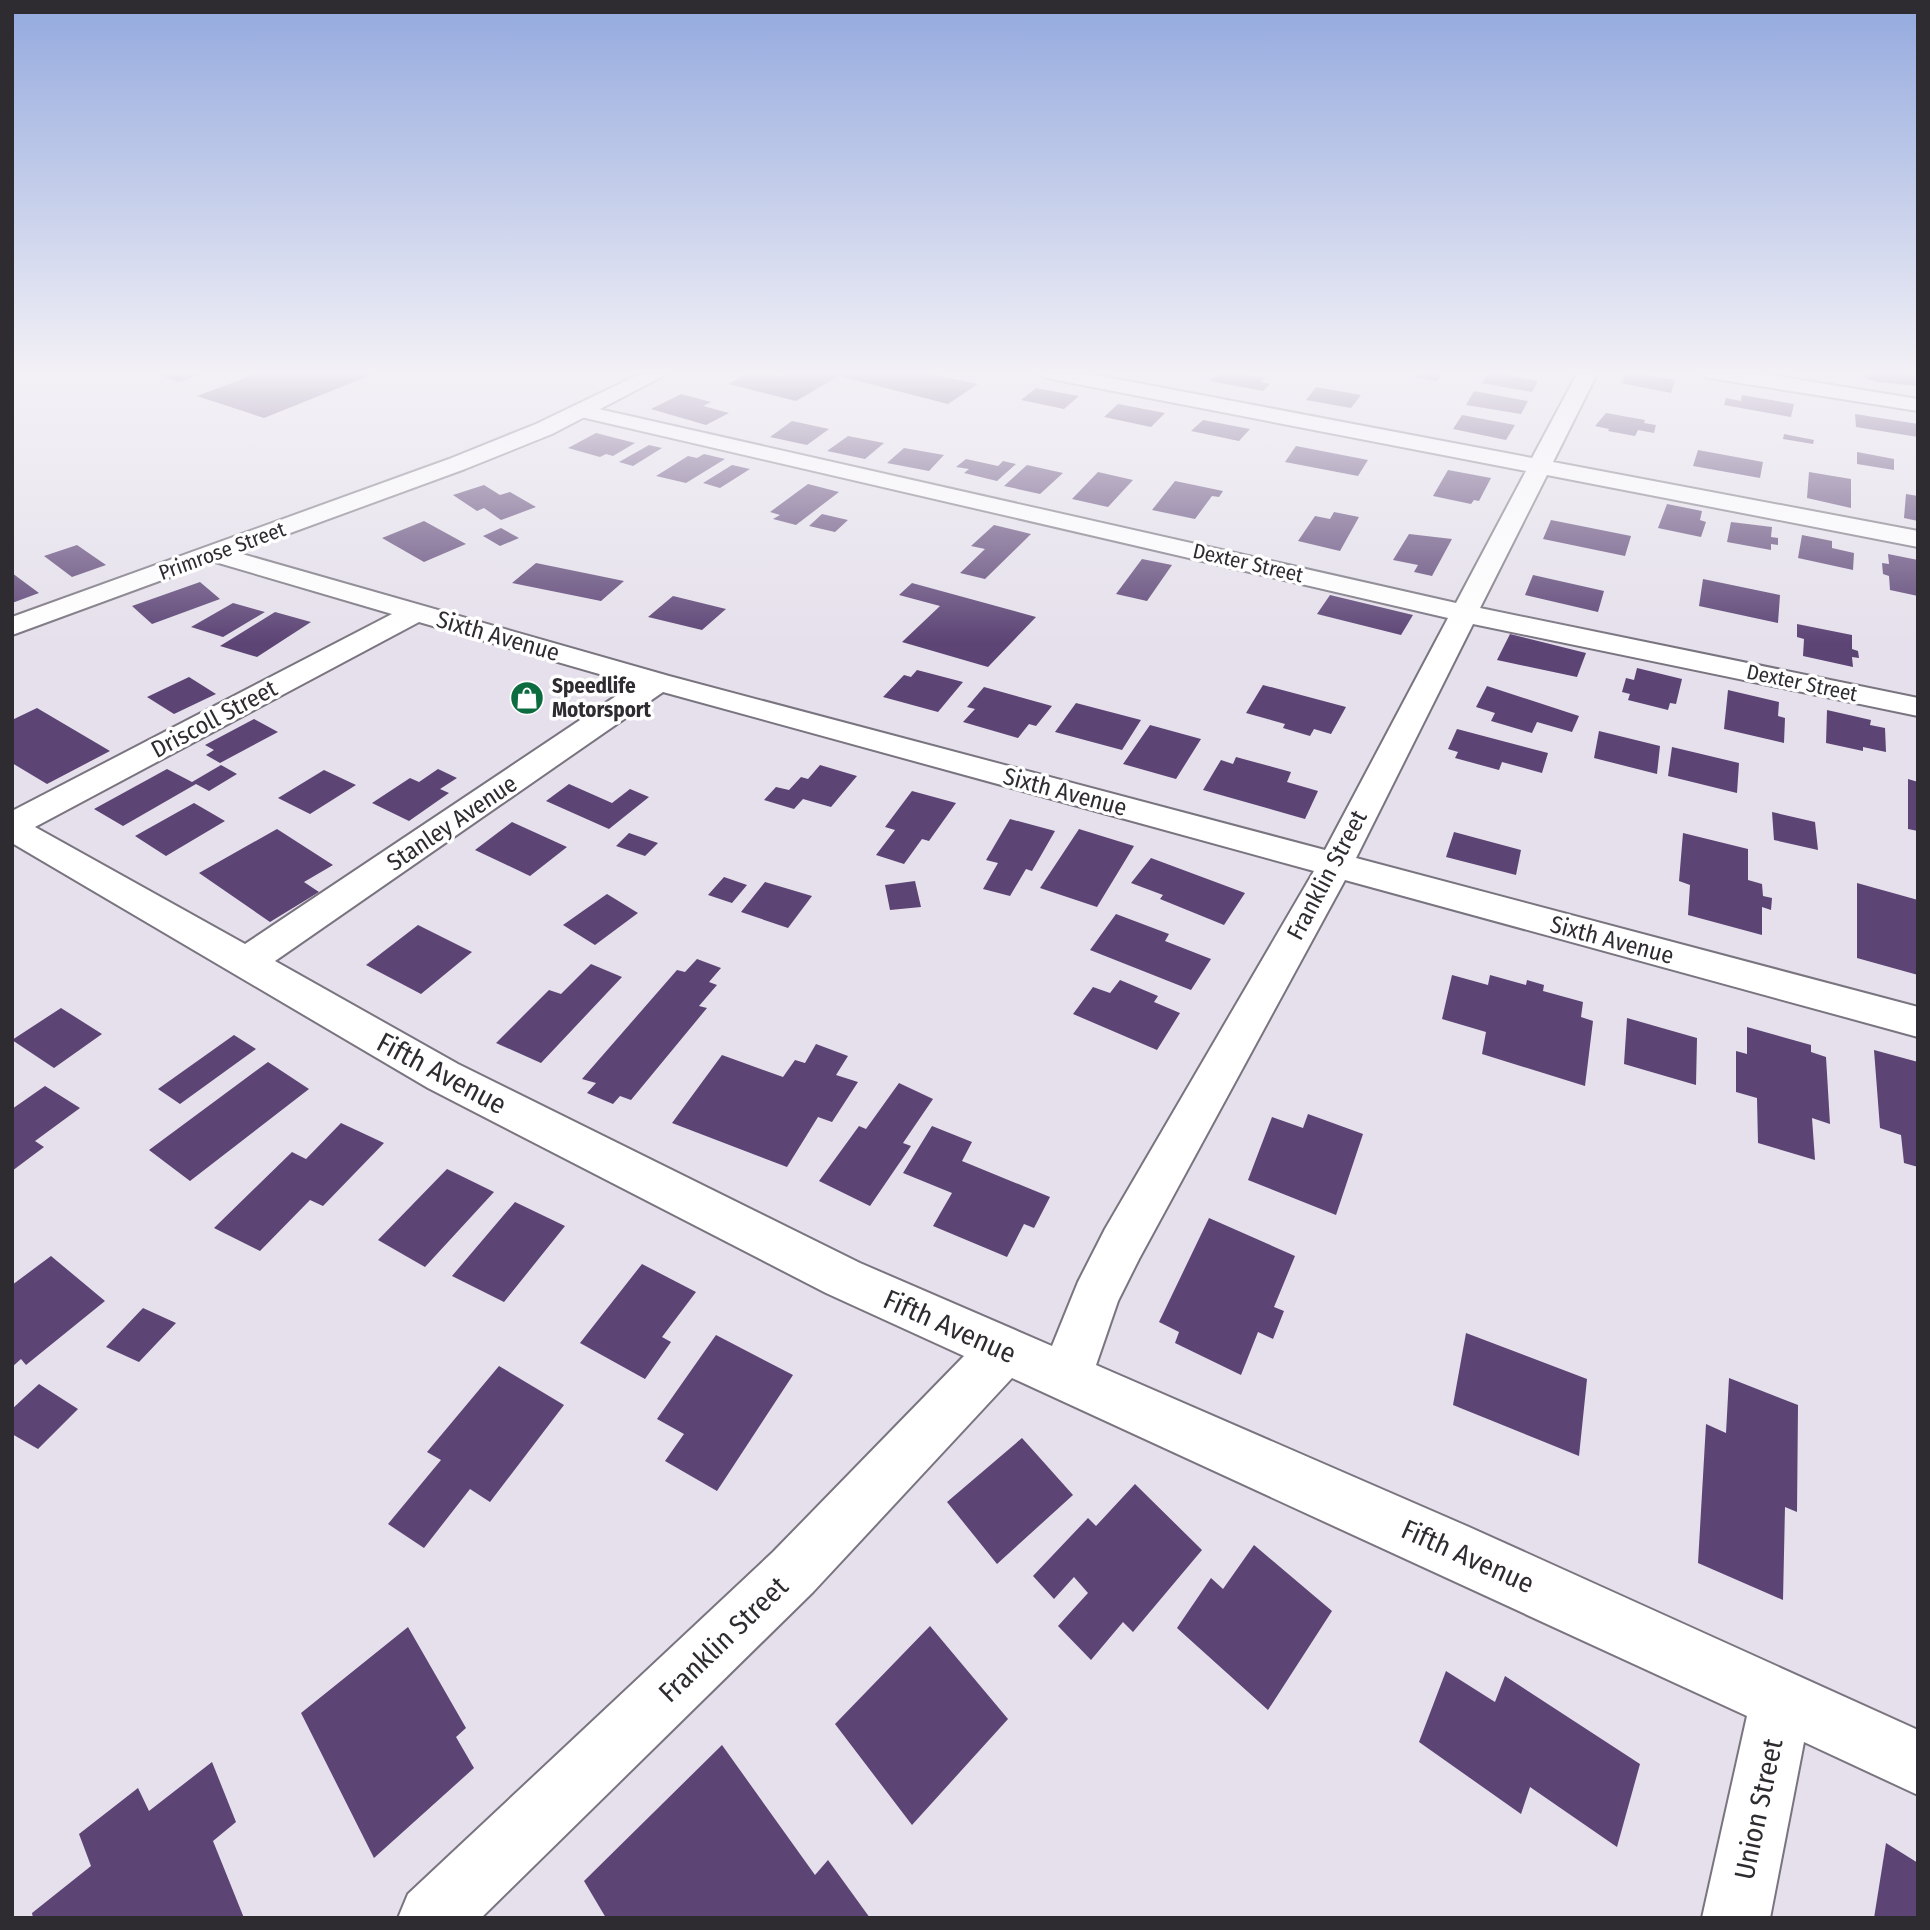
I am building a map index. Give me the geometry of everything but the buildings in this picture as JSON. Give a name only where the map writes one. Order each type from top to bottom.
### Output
[{"type":"street","name":"Primrose Street","points":[[12,626],[461,462]]},
{"type":"street","name":"Dexter Street","points":[[803,462],[1462,613],[1918,707]]},
{"type":"street","points":[[1516,462],[1918,539]]},
{"type":"street","name":"Franklin Street","points":[[1066,1377],[1095,1298],[1122,1244],[1335,864],[1539,462]]},
{"type":"street","name":"Sixth Avenue","points":[[214,554],[658,682],[1918,1022]]},
{"type":"street","name":"Driscoll Street","points":[[12,827],[416,612]]},
{"type":"street","name":"Stanley Avenue","points":[[245,963],[658,682]]},
{"type":"street","name":"Fifth Avenue","points":[[12,827],[443,1076],[843,1278],[1436,1541],[1918,1763]]},
{"type":"street","name":"Franklin Street","points":[[432,1918],[793,1572],[1004,1350]]},
{"type":"street","name":"Union Street","points":[[1736,1918],[1781,1700]]},
{"type":"place","name":"Speedlife Motorsport","points":[[527,698]]}]
